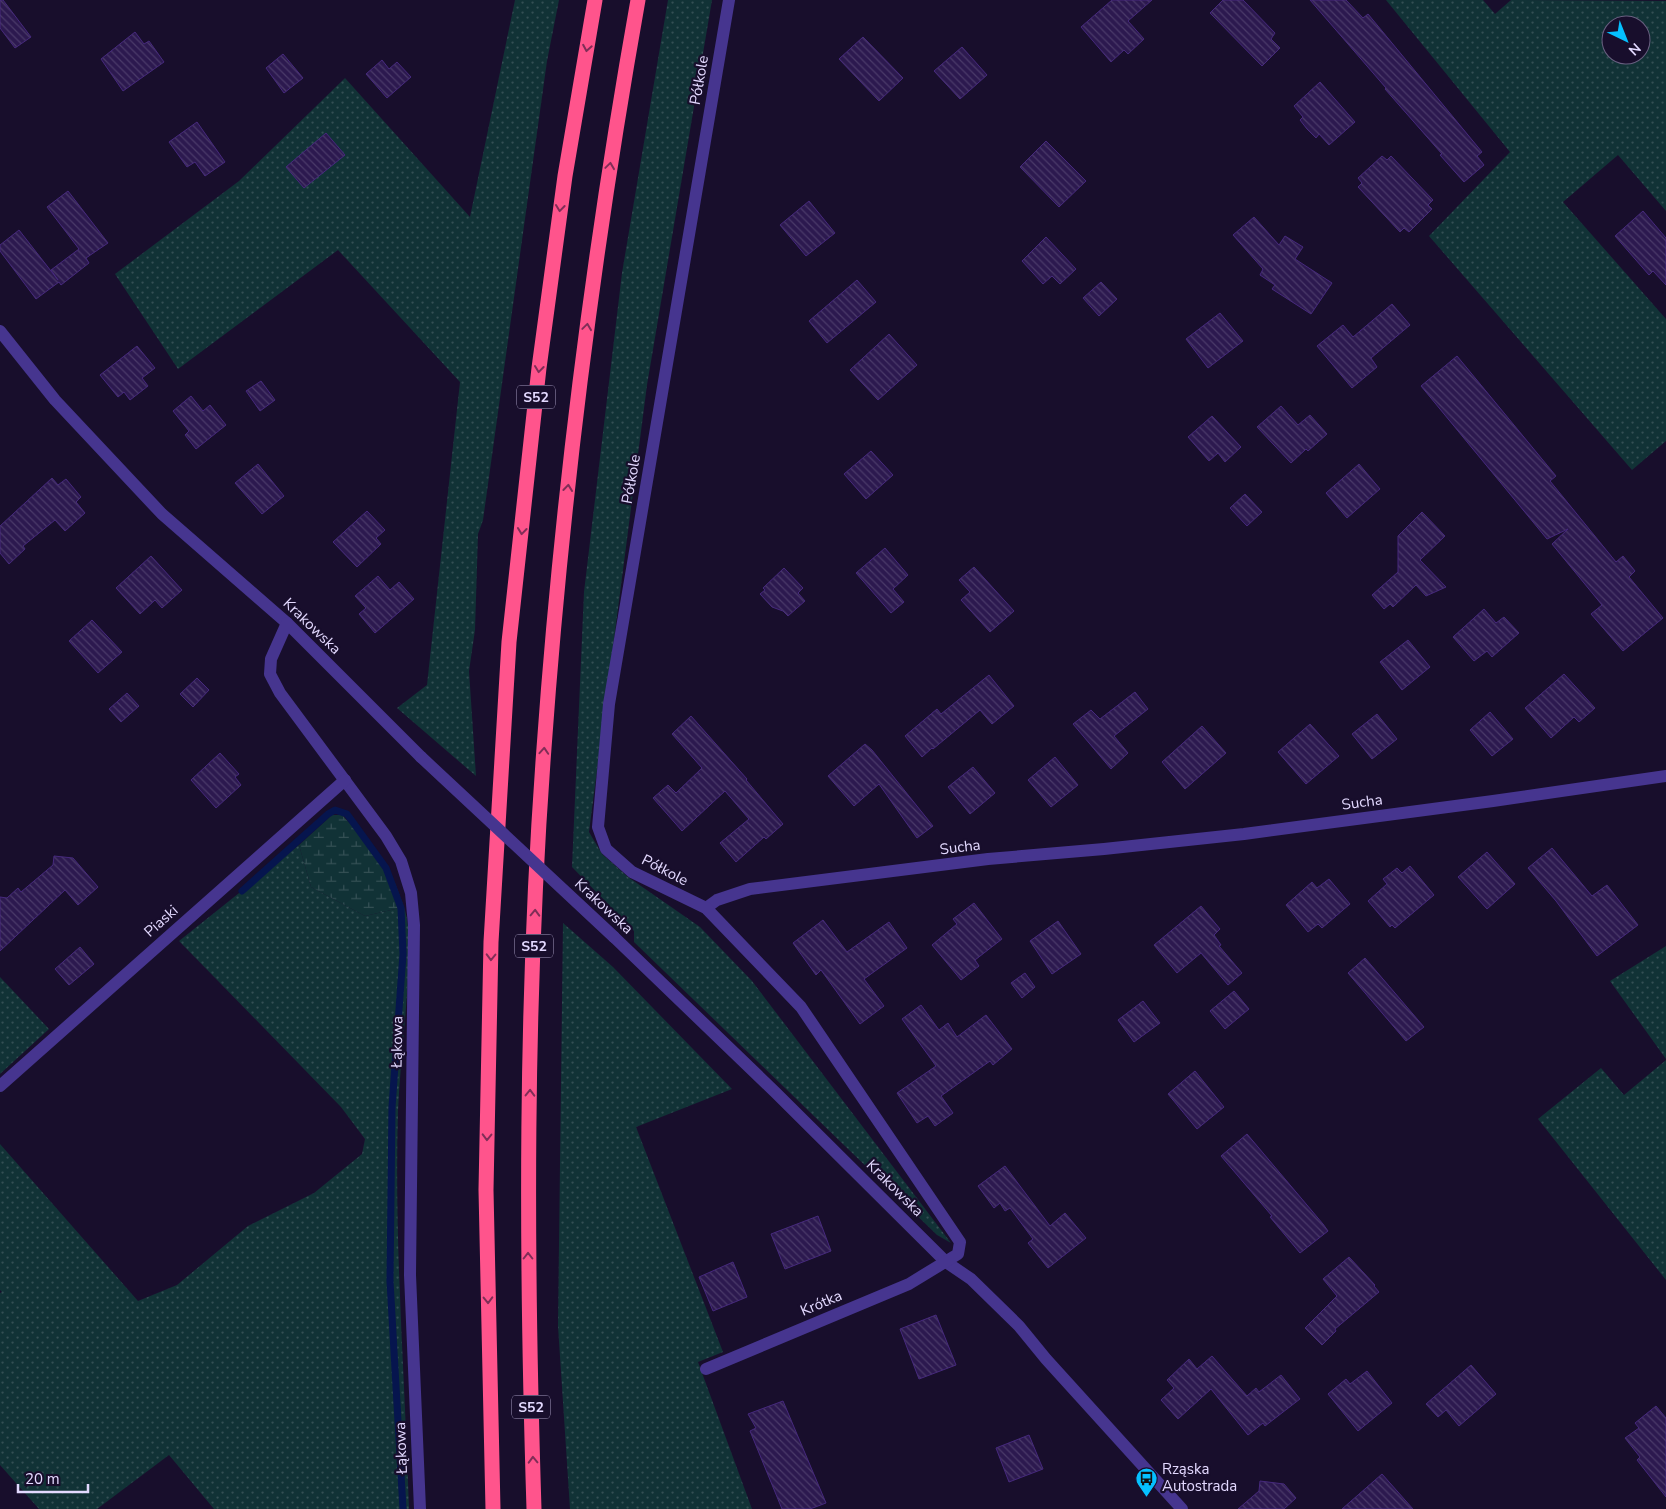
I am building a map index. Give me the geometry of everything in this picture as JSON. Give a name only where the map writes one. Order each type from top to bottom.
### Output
[{"type":"highway","name":"S52","points":[[493,1509],[486,1190],[491,942],[509,642],[562,195],[595,0]]},
{"type":"highway","name":"S52","points":[[534,1509],[528,1220],[535,902],[544,750],[557,589],[578,393],[619,105],[638,0]]},
{"type":"street","name":"Półkole","points":[[706,908],[632,872],[606,849],[598,827],[609,704],[729,0]]},
{"type":"street","name":"Krakowska","points":[[0,331],[55,400],[162,514],[287,623],[421,756],[614,937],[776,1093],[946,1262],[971,1279],[1019,1326],[1046,1360],[1182,1509]]},
{"type":"street","name":"Łąkowa","points":[[287,623],[271,659],[270,674],[280,693],[386,836],[401,861],[411,893],[414,935],[410,1275],[420,1509]]},
{"type":"street","name":"Sucha","points":[[706,908],[717,900],[750,888],[988,859],[1244,834],[1512,799],[1666,776]]},
{"type":"street","name":"Piaski","points":[[0,1086],[344,780]]},
{"type":"street","points":[[706,908],[801,1007],[909,1166],[960,1242],[958,1254],[946,1262]]},
{"type":"street","name":"Krótka","points":[[706,1369],[909,1284],[946,1262]]},
{"type":"green space","points":[[515,0],[559,0],[547,61],[483,520],[478,534],[475,630],[469,671],[476,776],[397,708],[427,685],[460,382],[338,250],[178,369],[115,274],[239,181],[345,78],[470,217]]},
{"type":"green space","points":[[668,0],[712,0],[647,385],[589,832],[602,854],[628,877],[700,927],[752,981],[951,1243],[937,1235],[634,942],[634,931],[572,867],[584,592],[622,273]]},
{"type":"green space","points":[[1386,0],[1483,0],[1495,14],[1511,0],[1666,1],[1666,211],[1618,155],[1563,202],[1666,319],[1666,441],[1632,470],[1429,236],[1510,152]]},
{"type":"green space","points":[[332,815],[342,815],[382,858],[395,883],[404,907],[365,916],[311,887],[299,845]]},
{"type":"green space","points":[[299,845],[311,887],[365,916],[404,907],[408,924],[406,1009],[398,1111],[397,1211],[409,1509],[214,1509],[169,1455],[97,1509],[39,1509],[0,1465],[0,1293],[2,1292],[0,1290],[0,1144],[138,1301],[177,1285],[248,1226],[314,1193],[362,1154],[365,1139],[341,1107],[179,941]]},
{"type":"green space","points":[[563,923],[613,967],[732,1089],[636,1127],[723,1352],[698,1362],[752,1509],[570,1509],[558,1326]]},
{"type":"green space","points":[[1666,946],[1666,1059],[1610,981]]},
{"type":"green space","points":[[0,977],[49,1029],[0,1074]]},
{"type":"green space","points":[[1666,1060],[1666,1280],[1538,1119],[1601,1068],[1624,1095]]},
{"type":"building","points":[[0,0],[3,0],[31,37],[15,48],[0,28]]},
{"type":"building","points":[[1112,0],[1152,0],[1128,21],[1144,39],[1128,54],[1124,50],[1111,62],[1081,27]]},
{"type":"building","points":[[1223,0],[1243,0],[1275,33],[1271,39],[1280,48],[1262,66],[1210,13]]},
{"type":"building","points":[[1310,0],[1346,0],[1363,18],[1368,14],[1482,152],[1477,156],[1484,165],[1464,182]]},
{"type":"building","points":[[135,32],[144,44],[149,41],[164,62],[123,91],[101,59]]},
{"type":"building","points":[[863,37],[903,78],[879,101],[839,59]]},
{"type":"building","points":[[962,47],[987,75],[960,99],[934,71]]},
{"type":"building","points":[[283,54],[303,78],[284,93],[266,68]]},
{"type":"building","points":[[382,60],[389,69],[397,62],[411,77],[387,98],[366,74]]},
{"type":"building","points":[[1320,82],[1355,122],[1329,145],[1319,134],[1316,138],[1307,129],[1300,120],[1303,117],[1294,106]]},
{"type":"building","points":[[197,122],[225,162],[205,176],[195,162],[187,167],[169,142]]},
{"type":"building","points":[[326,133],[345,155],[304,188],[286,167]]},
{"type":"building","points":[[1046,141],[1086,181],[1059,207],[1020,167]]},
{"type":"building","points":[[1382,156],[1387,160],[1391,156],[1433,200],[1428,205],[1432,209],[1409,232],[1404,228],[1400,232],[1358,187],[1362,183],[1358,178]]},
{"type":"building","points":[[68,191],[108,243],[86,258],[89,263],[61,285],[59,282],[36,299],[0,251],[0,245],[19,230],[58,280],[51,270],[79,249],[47,207]]},
{"type":"building","points":[[809,201],[835,233],[806,256],[780,225]]},
{"type":"building","points":[[1643,211],[1666,238],[1666,285],[1653,271],[1649,275],[1615,236]]},
{"type":"building","points":[[1254,217],[1279,245],[1285,236],[1303,247],[1295,259],[1332,283],[1311,314],[1272,289],[1275,285],[1260,275],[1263,269],[1233,235]]},
{"type":"building","points":[[1046,237],[1076,269],[1060,284],[1052,276],[1043,284],[1022,261]]},
{"type":"building","points":[[857,280],[876,302],[827,343],[809,321]]},
{"type":"building","points":[[1101,282],[1117,299],[1099,316],[1083,298]]},
{"type":"building","points":[[1392,304],[1410,325],[1371,358],[1377,367],[1352,388],[1317,346],[1343,325],[1353,337]]},
{"type":"building","points":[[1220,313],[1243,341],[1208,368],[1186,339]]},
{"type":"building","points":[[889,334],[917,365],[878,400],[850,370]]},
{"type":"building","points":[[137,346],[155,368],[142,378],[148,386],[130,400],[124,392],[118,397],[100,375]]},
{"type":"building","points":[[1457,356],[1556,476],[1550,481],[1616,562],[1623,556],[1635,571],[1629,577],[1663,618],[1623,651],[1591,614],[1602,605],[1552,544],[1568,529],[1547,539],[1421,386]]},
{"type":"building","points":[[261,381],[275,400],[260,411],[246,391]]},
{"type":"building","points":[[191,396],[203,411],[210,405],[226,425],[196,449],[185,435],[189,431],[173,411]]},
{"type":"building","points":[[1281,406],[1298,425],[1310,415],[1327,434],[1291,463],[1257,427]]},
{"type":"building","points":[[1212,416],[1241,447],[1225,462],[1218,453],[1209,461],[1188,437]]},
{"type":"building","points":[[871,451],[893,475],[866,499],[844,474]]},
{"type":"building","points":[[258,464],[284,496],[262,514],[235,483]]},
{"type":"building","points":[[1359,464],[1380,489],[1347,518],[1326,493]]},
{"type":"building","points":[[52,478],[58,485],[66,479],[81,497],[76,502],[85,513],[65,531],[55,520],[23,546],[25,549],[9,564],[0,553],[0,526]]},
{"type":"building","points":[[1245,494],[1262,512],[1247,526],[1230,508]]},
{"type":"building","points":[[367,511],[385,530],[376,538],[381,544],[357,567],[333,542]]},
{"type":"building","points":[[1422,512],[1445,536],[1420,560],[1446,587],[1426,596],[1416,585],[1393,607],[1390,604],[1384,609],[1372,595],[1398,572],[1398,536]]},
{"type":"building","points":[[885,548],[908,575],[893,589],[904,602],[891,613],[856,573]]},
{"type":"building","points":[[151,556],[182,590],[162,608],[155,600],[140,614],[116,588]]},
{"type":"building","points":[[974,567],[1014,611],[990,632],[961,600],[970,592],[959,580]]},
{"type":"building","points":[[784,568],[803,588],[798,593],[805,601],[788,616],[783,611],[772,607],[760,594],[765,590],[763,588]]},
{"type":"building","points":[[378,576],[390,590],[399,582],[414,599],[375,633],[359,614],[366,608],[355,596]]},
{"type":"building","points":[[1484,609],[1496,623],[1504,617],[1519,633],[1492,657],[1487,651],[1474,661],[1453,637]]},
{"type":"building","points":[[92,620],[122,652],[98,673],[69,641]]},
{"type":"building","points":[[1408,640],[1430,667],[1402,690],[1380,662]]},
{"type":"building","points":[[1564,674],[1595,708],[1579,722],[1574,717],[1551,738],[1525,708]]},
{"type":"building","points":[[989,675],[1014,706],[992,724],[980,710],[922,757],[905,736],[937,709],[941,714]]},
{"type":"building","points":[[197,678],[209,690],[193,707],[180,694]]},
{"type":"building","points":[[1135,692],[1148,709],[1114,736],[1128,753],[1111,769],[1073,724],[1091,710],[1100,719]]},
{"type":"building","points":[[127,693],[139,706],[121,722],[109,709]]},
{"type":"building","points":[[1490,712],[1513,739],[1492,756],[1470,730]]},
{"type":"building","points":[[1377,714],[1397,739],[1372,759],[1352,734]]},
{"type":"building","points":[[691,716],[747,779],[783,824],[766,839],[764,837],[736,862],[720,843],[749,819],[725,791],[682,831],[653,798],[668,785],[676,793],[702,768],[672,734]]},
{"type":"building","points":[[1310,724],[1339,756],[1306,784],[1278,752]]},
{"type":"building","points":[[1202,726],[1226,753],[1185,789],[1162,762]]},
{"type":"building","points":[[865,744],[872,750],[933,826],[917,838],[879,784],[854,806],[828,776]]},
{"type":"building","points":[[220,753],[239,774],[235,777],[241,785],[216,808],[191,780]]},
{"type":"building","points":[[1055,757],[1078,785],[1051,807],[1028,780]]},
{"type":"building","points":[[973,767],[995,793],[970,814],[948,787]]},
{"type":"building","points":[[1552,848],[1592,896],[1607,885],[1638,925],[1597,956],[1556,901],[1528,868]]},
{"type":"building","points":[[1487,852],[1515,884],[1487,909],[1458,877]]},
{"type":"building","points":[[54,856],[73,858],[98,887],[78,905],[65,890],[0,951],[0,897],[7,898],[18,888],[21,892],[53,865]]},
{"type":"building","points":[[1410,866],[1434,895],[1395,928],[1392,925],[1390,927],[1368,901],[1387,884],[1383,879],[1397,868],[1402,873]]},
{"type":"building","points":[[1329,879],[1350,904],[1322,928],[1318,924],[1308,932],[1286,905],[1312,882],[1317,888]]},
{"type":"building","points":[[974,903],[1002,939],[975,960],[979,966],[961,980],[932,945],[957,924],[953,919]]},
{"type":"building","points":[[1201,906],[1220,929],[1214,935],[1221,945],[1219,946],[1242,973],[1228,985],[1201,953],[1177,973],[1154,945]]},
{"type":"building","points":[[823,920],[847,952],[889,922],[907,948],[864,979],[884,1006],[860,1024],[821,970],[816,975],[793,943]]},
{"type":"building","points":[[1058,921],[1081,954],[1052,974],[1030,941]]},
{"type":"building","points":[[80,947],[94,964],[69,985],[55,969]]},
{"type":"building","points":[[1365,958],[1424,1027],[1406,1041],[1348,973]]},
{"type":"building","points":[[1025,973],[1035,987],[1022,998],[1011,983]]},
{"type":"building","points":[[1234,991],[1249,1009],[1225,1029],[1210,1011]]},
{"type":"building","points":[[1143,1001],[1160,1023],[1134,1042],[1118,1020]]},
{"type":"building","points":[[921,1005],[939,1030],[948,1023],[957,1037],[986,1015],[1012,1049],[993,1065],[990,1061],[941,1096],[953,1113],[935,1126],[928,1116],[917,1123],[897,1093],[936,1066],[902,1019]]},
{"type":"building","points":[[1195,1071],[1224,1107],[1197,1129],[1168,1094]]},
{"type":"building","points":[[1247,1134],[1328,1231],[1300,1253],[1270,1217],[1272,1216],[1221,1156]]},
{"type":"building","points":[[1005,1166],[1050,1226],[1065,1213],[1086,1238],[1048,1268],[1028,1243],[1033,1239],[1010,1208],[1005,1211],[1000,1203],[994,1208],[978,1186]]},
{"type":"building","points":[[818,1216],[831,1251],[785,1269],[771,1234]]},
{"type":"building","points":[[1349,1257],[1375,1285],[1379,1292],[1335,1329],[1336,1331],[1322,1345],[1305,1328],[1337,1296],[1323,1279]]},
{"type":"building","points":[[733,1262],[747,1297],[713,1311],[699,1277]]},
{"type":"building","points":[[936,1315],[956,1365],[919,1379],[900,1329]]},
{"type":"building","points":[[1212,1356],[1247,1396],[1256,1388],[1259,1392],[1281,1375],[1300,1399],[1265,1426],[1263,1423],[1248,1435],[1211,1389],[1178,1419],[1161,1400],[1174,1388],[1167,1380],[1189,1359],[1197,1369]]},
{"type":"building","points":[[1471,1365],[1496,1394],[1459,1426],[1446,1410],[1438,1417],[1426,1404]]},
{"type":"building","points":[[1367,1371],[1392,1403],[1358,1431],[1328,1394],[1346,1379],[1350,1384]]},
{"type":"building","points":[[783,1401],[826,1503],[810,1509],[782,1509],[750,1431],[756,1428],[748,1414]]},
{"type":"building","points":[[1656,1406],[1666,1418],[1666,1497],[1637,1460],[1640,1457],[1625,1438],[1639,1428],[1635,1423]]},
{"type":"building","points":[[1029,1435],[1043,1469],[1009,1482],[996,1448]]},
{"type":"building","points":[[1382,1474],[1413,1509],[1342,1509]]},
{"type":"building","points":[[1260,1481],[1284,1484],[1296,1498],[1284,1509],[1238,1509],[1259,1491]]},
{"type":"waterway","points":[[242,891],[328,814],[335,810],[347,814],[386,868],[401,908],[403,954],[392,1107],[390,1281],[403,1509]]},
{"type":"place","name":"Rząska Autostrada","points":[[1146,1497]]}]
